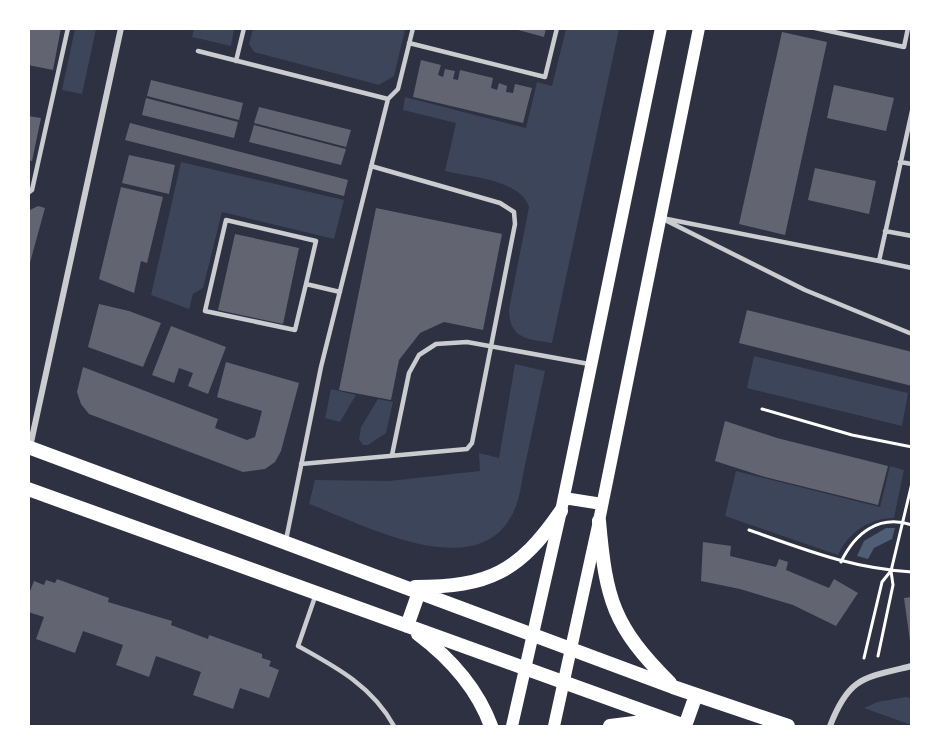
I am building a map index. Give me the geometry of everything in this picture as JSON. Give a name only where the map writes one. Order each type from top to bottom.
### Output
[{"type":"main road","points":[[512,726],[563,504],[661,28]]},
{"type":"main road","points":[[554,726],[599,521],[699,28]]},
{"type":"main road","points":[[29,447],[412,590],[572,647],[673,687],[788,726]]},
{"type":"main road","points":[[30,493],[685,726],[696,695]]},
{"type":"main road","points":[[563,504],[602,504]]},
{"type":"main road","points":[[412,590],[470,584],[499,574],[523,558],[542,538],[563,504]]},
{"type":"main road","points":[[599,521],[604,577],[613,607],[626,634],[643,656],[673,687]]},
{"type":"main road","points":[[407,626],[412,590]]},
{"type":"main road","points":[[407,626],[439,650],[460,672],[478,699],[491,726]]},
{"type":"main road","points":[[610,726],[665,719]]},
{"type":"street","points":[[29,447],[121,28]]},
{"type":"street","points":[[830,726],[838,706],[851,687],[871,676],[912,666]]},
{"type":"lane","points":[[28,193],[32,190],[68,28]]},
{"type":"lane","points":[[236,61],[244,28]]},
{"type":"lane","points":[[285,543],[340,292],[371,166],[388,99],[398,89],[413,28]]},
{"type":"lane","points":[[409,43],[544,77],[556,28]]},
{"type":"lane","points":[[815,28],[904,47],[908,28]]},
{"type":"lane","points":[[198,51],[388,99]]},
{"type":"lane","points":[[879,261],[912,111]]},
{"type":"lane","points":[[900,162],[912,164]]},
{"type":"lane","points":[[301,464],[471,447],[515,224],[514,212],[500,203],[371,166]]},
{"type":"lane","points":[[659,217],[912,268]]},
{"type":"lane","points":[[659,217],[805,290],[912,334]]},
{"type":"lane","points":[[226,220],[316,241],[306,284],[295,330],[205,311],[226,220]]},
{"type":"lane","points":[[885,231],[912,236]]},
{"type":"lane","points":[[306,284],[340,292]]},
{"type":"lane","points":[[392,455],[409,373],[419,355],[436,344],[452,342],[491,347],[591,365]]},
{"type":"lane","points":[[316,593],[298,646],[342,670],[369,691],[394,726]]},
{"type":"path","points":[[762,410],[852,435],[912,447]]},
{"type":"path","points":[[878,656],[893,585],[891,571],[912,483]]},
{"type":"path","points":[[841,562],[854,540],[864,531],[886,522],[902,522],[912,525]]},
{"type":"path","points":[[749,530],[841,562],[891,571],[912,572]]},
{"type":"path","points":[[864,658],[882,582],[891,571]]},
{"type":"shaded area","points":[[75,29],[96,29],[82,94],[62,90]]},
{"type":"shaded area","points":[[194,29],[234,29],[231,46],[192,37]]},
{"type":"shaded area","points":[[253,29],[405,30],[394,76],[379,85],[254,52],[249,44]]},
{"type":"shaded area","points":[[566,29],[619,29],[552,343],[521,336],[512,326],[510,319],[509,309],[529,207],[524,198],[505,185],[445,171],[456,123],[403,110],[405,97],[526,128],[537,82],[552,86]]},
{"type":"shaded area","points":[[181,162],[344,200],[334,239],[222,212],[203,288],[193,294],[189,309],[151,295]]},
{"type":"shaded area","points":[[754,356],[908,393],[902,426],[747,388]]},
{"type":"shaded area","points":[[515,364],[545,371],[518,501],[500,531],[478,544],[451,548],[422,544],[391,536],[309,504],[315,480],[389,481],[480,471],[479,453],[499,458]]},
{"type":"shaded area","points":[[331,389],[356,395],[340,422],[325,418]]},
{"type":"shaded area","points":[[378,399],[393,402],[386,433],[368,445],[363,445],[359,440],[361,427]]},
{"type":"shaded area","points":[[890,466],[904,470],[894,518],[876,521],[860,528],[847,540],[838,555],[725,516],[736,471],[880,507]]},
{"type":"shaded area","points":[[886,528],[895,528],[892,539],[874,548],[868,559],[857,556],[864,541]]},
{"type":"shaded area","points":[[911,698],[911,725],[864,708],[877,702]]},
{"type":"building","points":[[28,28],[61,28],[53,70],[28,65]]},
{"type":"building","points":[[511,28],[546,28],[544,37]]},
{"type":"building","points":[[782,32],[827,42],[785,235],[739,224]]},
{"type":"building","points":[[421,60],[441,65],[438,75],[443,77],[445,69],[455,71],[453,79],[458,80],[460,70],[493,78],[491,88],[497,90],[499,83],[507,86],[506,92],[513,93],[515,84],[532,88],[523,123],[413,97]]},
{"type":"building","points":[[151,80],[243,103],[239,120],[147,96]]},
{"type":"building","points":[[834,85],[894,98],[886,131],[827,118]]},
{"type":"building","points":[[146,98],[238,122],[234,138],[142,115]]},
{"type":"building","points":[[259,107],[351,130],[346,147],[254,123]]},
{"type":"building","points":[[28,116],[41,118],[32,161],[28,160]]},
{"type":"building","points":[[130,123],[348,180],[344,196],[125,140]]},
{"type":"building","points":[[254,125],[346,149],[341,165],[249,142]]},
{"type":"building","points":[[129,155],[175,165],[169,194],[122,183]]},
{"type":"building","points":[[815,168],[876,181],[869,214],[808,200]]},
{"type":"building","points":[[121,187],[163,197],[147,263],[141,261],[134,293],[99,279]]},
{"type":"building","points":[[38,206],[45,208],[28,270],[28,211]]},
{"type":"building","points":[[376,208],[502,234],[483,330],[444,322],[420,333],[399,360],[391,400],[339,390]]},
{"type":"building","points":[[235,234],[299,248],[283,324],[218,310]]},
{"type":"building","points":[[99,304],[129,311],[161,323],[143,367],[88,347]]},
{"type":"building","points":[[747,310],[912,352],[912,386],[739,343]]},
{"type":"building","points":[[171,326],[226,347],[208,394],[188,386],[193,373],[179,368],[174,383],[152,375]]},
{"type":"building","points":[[226,362],[299,383],[281,451],[275,462],[265,469],[243,472],[89,414],[81,404],[77,392],[83,367],[218,419],[215,428],[247,440],[255,437],[262,411],[217,397]]},
{"type":"building","points":[[725,421],[777,438],[888,466],[878,505],[765,477],[715,461]]},
{"type":"building","points":[[703,542],[731,546],[730,556],[776,567],[779,559],[788,562],[786,570],[829,588],[834,579],[858,593],[836,626],[793,605],[740,589],[701,581]]},
{"type":"building","points":[[57,579],[109,598],[108,602],[172,621],[171,625],[208,639],[209,635],[262,654],[262,658],[271,661],[269,666],[279,670],[269,698],[240,688],[233,709],[193,695],[201,672],[156,656],[149,677],[116,665],[123,645],[83,631],[75,653],[36,639],[44,617],[28,612],[28,596],[34,581],[44,585],[46,580],[55,583]]},
{"type":"building","points":[[912,597],[912,641],[910,641],[904,598]]}]
